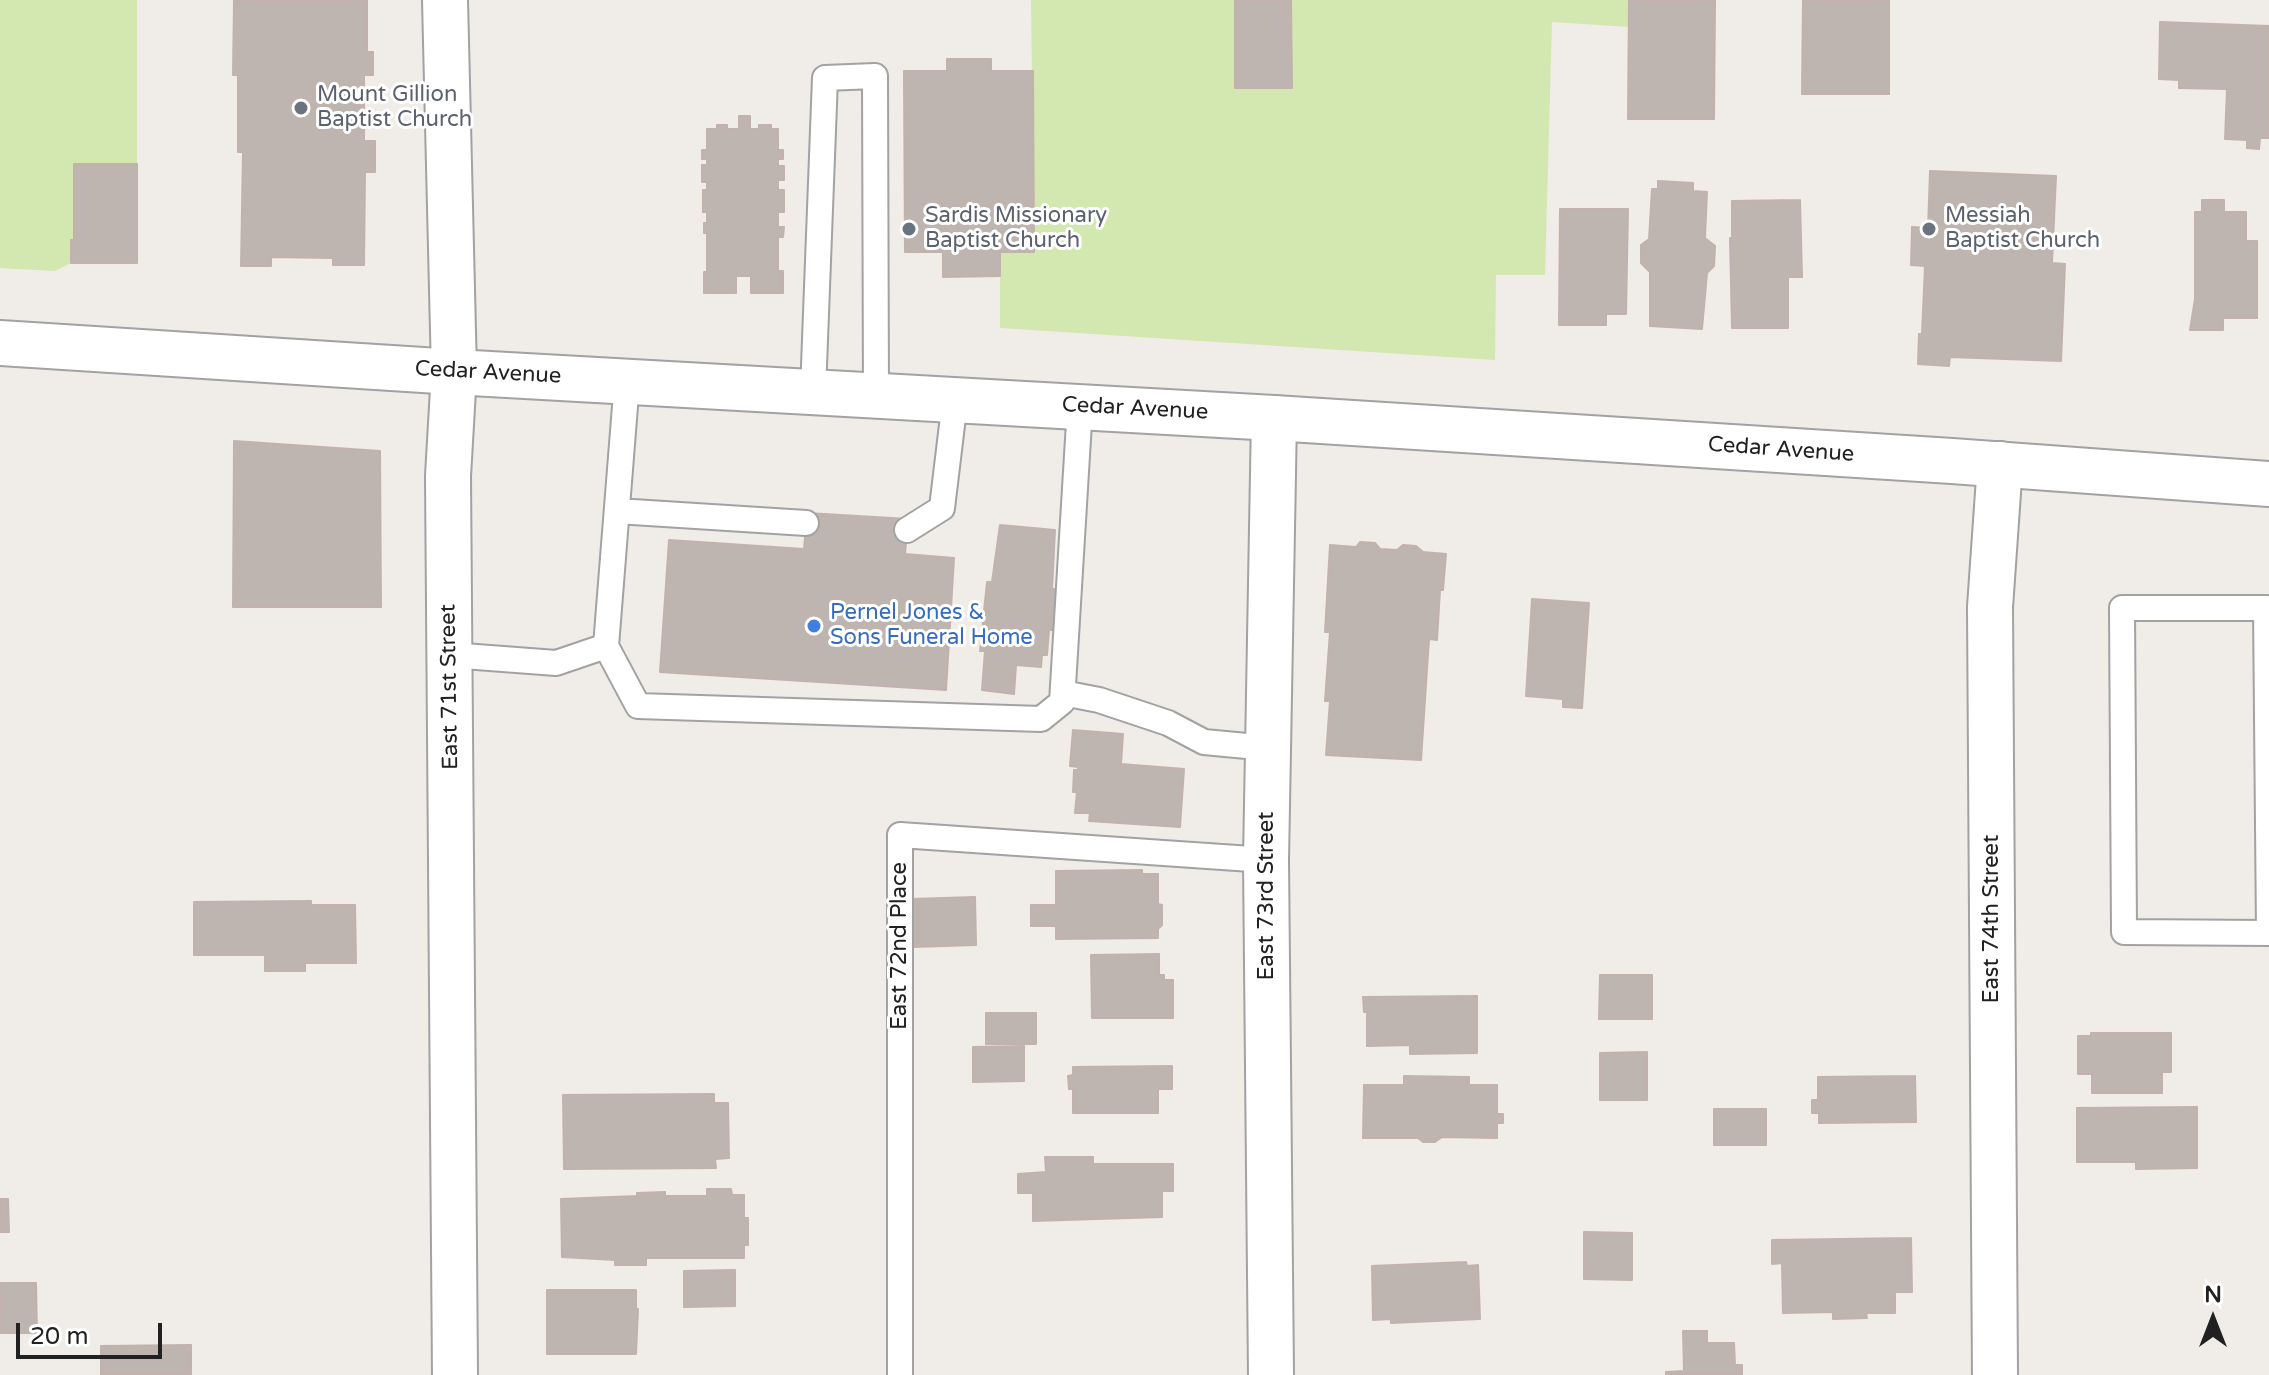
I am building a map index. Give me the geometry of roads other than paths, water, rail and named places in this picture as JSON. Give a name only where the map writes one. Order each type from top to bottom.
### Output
[{"type":"street","name":"East 71st Street","points":[[445,0],[454,372],[448,476],[455,1375]]},
{"type":"street","name":"Cedar Avenue","points":[[0,343],[1274,418],[2269,484]]},
{"type":"street","name":"East 73rd Street","points":[[1271,1375],[1266,860],[1274,418]]},
{"type":"street","name":"East 74th Street","points":[[1995,1375],[1990,607],[2000,464]]},
{"type":"lane","points":[[813,392],[825,78],[875,76],[876,396]]},
{"type":"lane","points":[[627,381],[606,646],[638,706],[1041,719],[1062,702],[1080,406]]},
{"type":"lane","points":[[907,530],[942,508],[955,400]]},
{"type":"lane","points":[[617,511],[806,523]]},
{"type":"lane","points":[[2122,608],[2266,608],[2269,933],[2124,932],[2122,608]]},
{"type":"lane","points":[[450,655],[556,663],[606,646]]},
{"type":"lane","points":[[1063,693],[1099,700],[1168,723],[1204,742],[1268,748]]},
{"type":"lane","name":"East 72nd Place","points":[[900,1375],[900,835],[1266,860]]},
{"type":"place","name":"Mount Gillion Baptist Church","points":[[301,108]]},
{"type":"place","name":"Sardis Missionary Baptist Church","points":[[909,229]]},
{"type":"place","name":"Messiah Baptist Church","points":[[1929,229]]},
{"type":"place","name":"Pernel Jones & Sons Funeral Home","points":[[814,626]]}]
